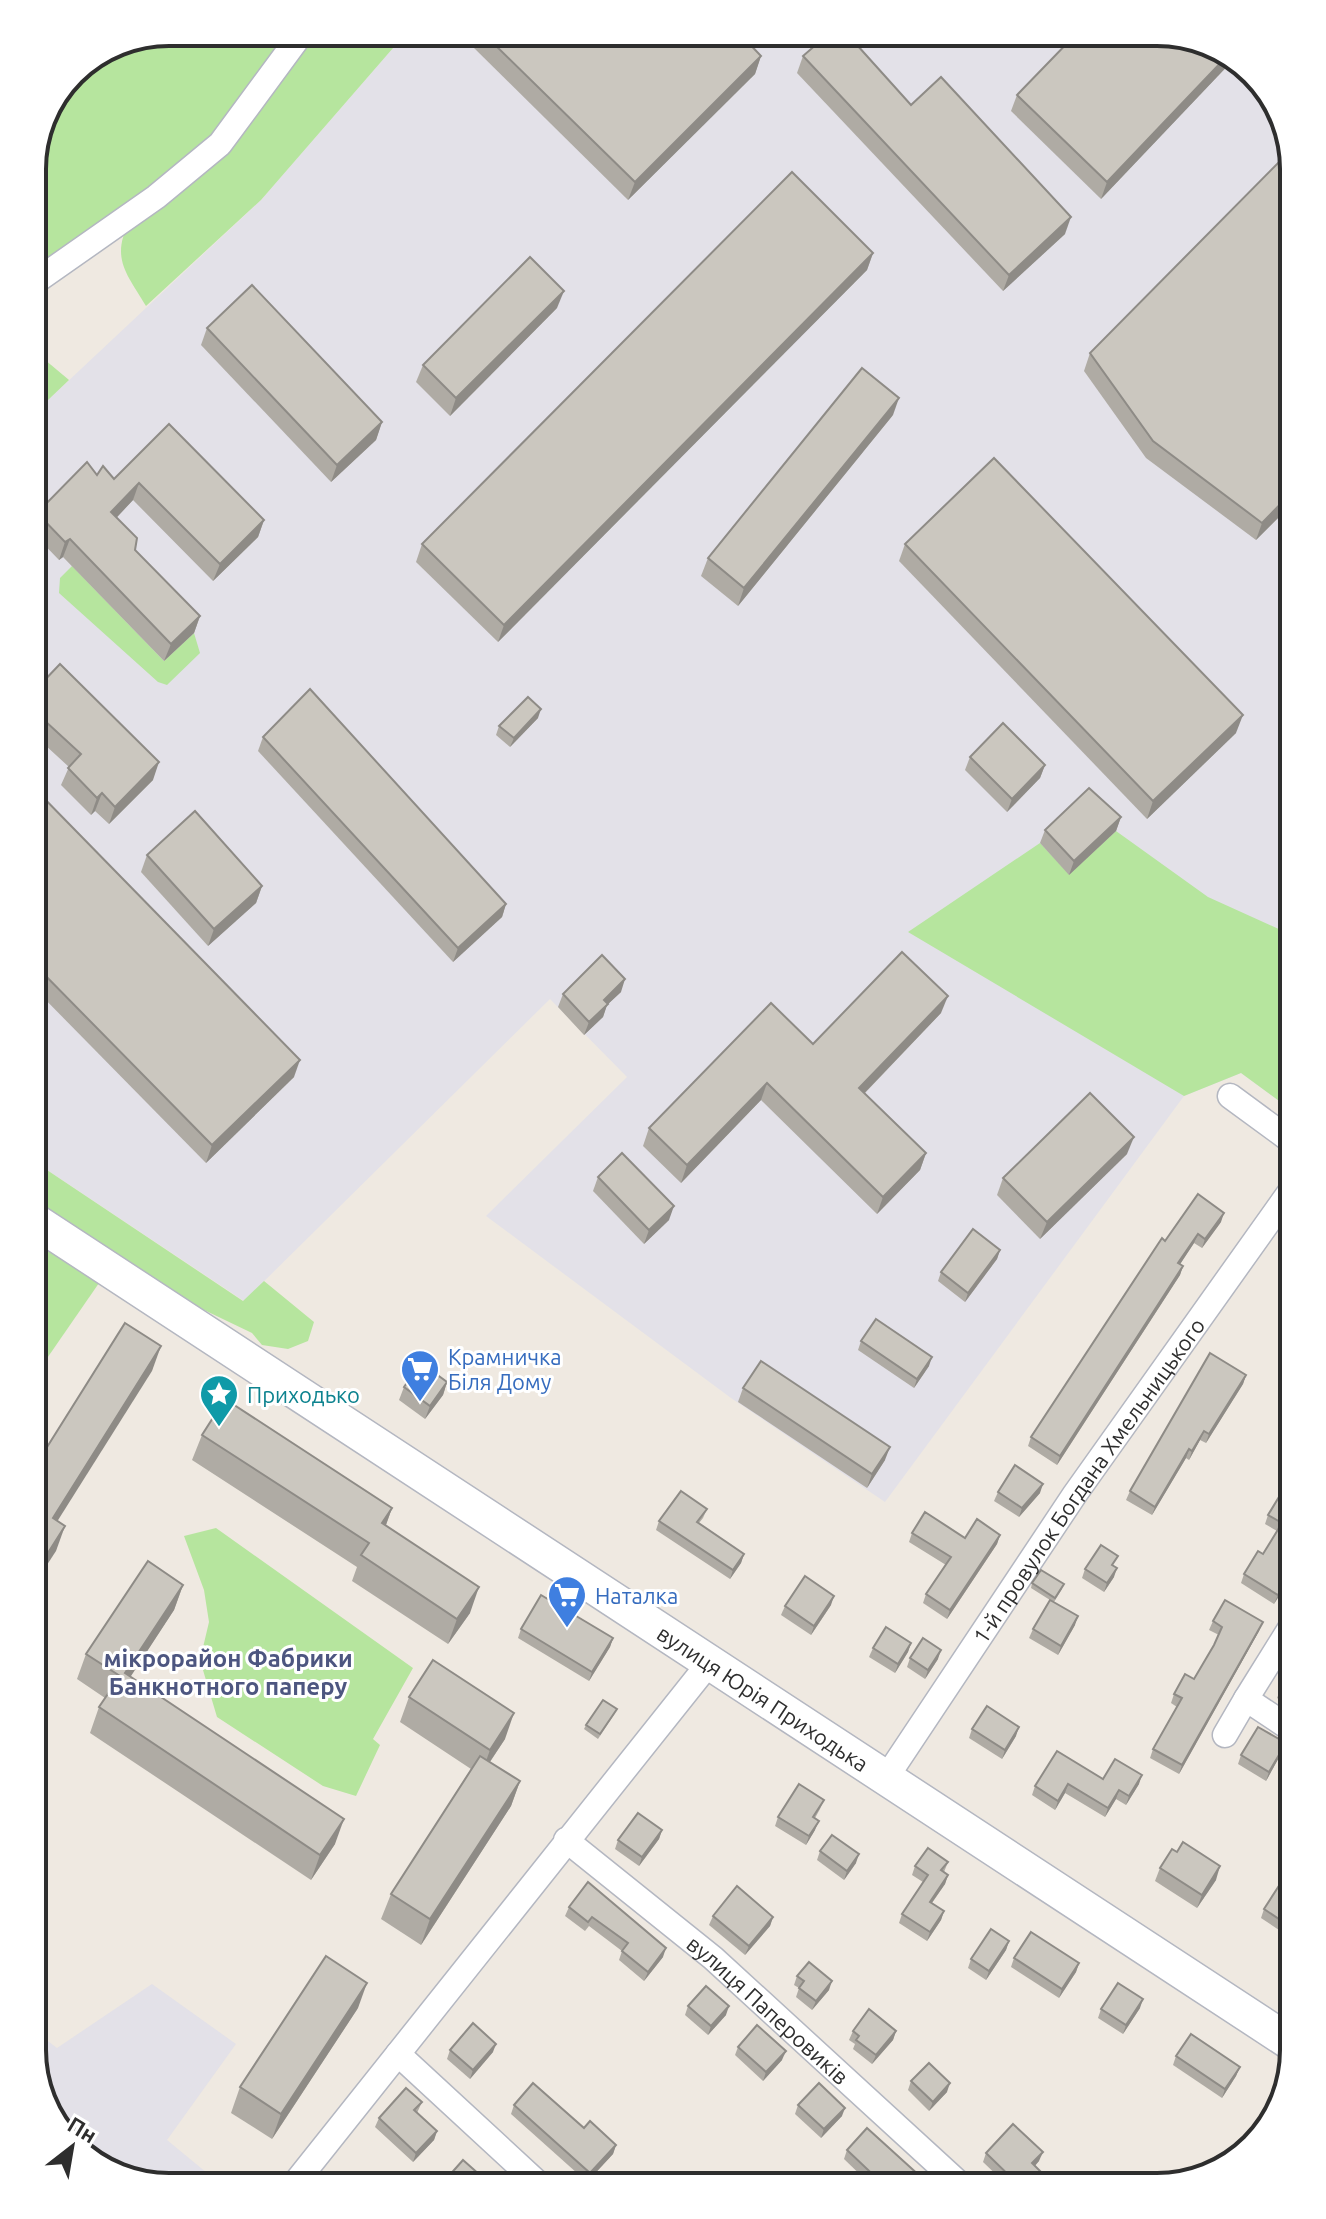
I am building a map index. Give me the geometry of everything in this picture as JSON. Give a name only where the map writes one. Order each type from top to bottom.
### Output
[{"type":"street","points":[[46,274],[156,197],[220,144],[292,46]]},
{"type":"street","points":[[1230,1096],[1280,1133]]},
{"type":"street","name":"1-й провулок Богдана Хмельницького","points":[[886,1778],[1075,1494],[1280,1206]]},
{"type":"street","name":"вулиця Юрія Приходька","points":[[46,1228],[1280,2036]]},
{"type":"street","points":[[1225,1735],[1280,1644]]},
{"type":"street","points":[[303,2173],[710,1662]]},
{"type":"street","points":[[1246,1699],[1280,1722]]},
{"type":"street","name":"вулиця Паперовиків","points":[[566,1840],[713,1958],[948,2173]]},
{"type":"street","points":[[398,2054],[527,2173]]},
{"type":"shaded area","points":[[395,46],[1165,46],[1196,53],[1225,67],[1249,88],[1267,115],[1278,145],[1280,169],[1280,1102],[1241,1073],[1184,1096],[885,1502],[731,1398],[486,1216],[627,1077],[550,999],[244,1301],[46,1169],[46,402],[261,200]]},
{"type":"shaded area","points":[[152,1984],[236,2044],[167,2140],[207,2173],[145,2171],[112,2158],[112,2107],[61,2107],[48,2074],[46,2040],[57,2048]]},
{"type":"green space","points":[[169,46],[395,46],[261,200],[146,306],[127,275],[121,256],[121,245],[130,221],[46,267],[46,161],[50,137],[72,94],[88,77],[108,63],[145,48]]},
{"type":"green space","points":[[46,361],[69,380],[48,400],[46,398]]},
{"type":"green space","points":[[72,566],[164,661],[194,633],[200,653],[167,685],[158,682],[59,593],[60,578]]},
{"type":"green space","points":[[1116,831],[1208,897],[1280,930],[1280,1102],[1241,1073],[1184,1096],[908,932],[1040,843],[1069,874]]},
{"type":"green space","points":[[46,1169],[243,1301],[264,1281],[314,1322],[308,1341],[288,1349],[262,1345],[252,1333],[154,1286],[46,1215]]},
{"type":"green space","points":[[46,1232],[108,1270],[46,1360]]},
{"type":"green space","points":[[216,1528],[413,1668],[373,1739],[380,1745],[356,1796],[323,1786],[217,1717],[200,1660],[209,1622],[204,1590],[184,1536]]},
{"type":"building","points":[[496,46],[752,46],[761,56],[635,182]]},
{"type":"building","points":[[814,46],[858,46],[911,105],[941,77],[1071,217],[1009,275],[803,56]]},
{"type":"building","points":[[1064,46],[1165,46],[1181,48],[1220,64],[1107,182],[1017,95]]},
{"type":"building","points":[[1279,162],[1280,504],[1262,523],[1153,441],[1090,353]]},
{"type":"building","points":[[792,172],[873,253],[504,625],[422,544]]},
{"type":"building","points":[[530,257],[564,291],[456,398],[423,365]]},
{"type":"building","points":[[252,285],[382,422],[337,465],[207,328]]},
{"type":"building","points":[[862,368],[899,398],[744,588],[708,558]]},
{"type":"building","points":[[169,424],[264,520],[220,564],[139,483],[111,512],[137,538],[135,550],[200,616],[171,644],[70,539],[65,542],[46,522],[46,504],[87,462],[97,475],[103,466],[114,479]]},
{"type":"building","points":[[994,458],[1243,715],[1153,801],[905,544]]},
{"type":"building","points":[[60,664],[159,762],[115,807],[102,793],[97,798],[68,768],[81,754],[46,722],[46,679]]},
{"type":"building","points":[[310,689],[506,904],[458,948],[263,737]]},
{"type":"building","points":[[528,697],[541,709],[514,738],[499,726]]},
{"type":"building","points":[[1003,723],[1045,765],[1012,799],[970,757]]},
{"type":"building","points":[[1089,788],[1121,817],[1074,861],[1045,830]]},
{"type":"building","points":[[46,800],[300,1060],[212,1145],[46,976]]},
{"type":"building","points":[[195,811],[262,886],[214,929],[147,855]]},
{"type":"building","points":[[902,952],[948,996],[859,1088],[926,1153],[883,1197],[767,1083],[687,1165],[649,1128],[771,1003],[813,1044]]},
{"type":"building","points":[[602,955],[625,979],[604,1000],[608,1004],[589,1022],[563,994]]},
{"type":"building","points":[[1090,1093],[1134,1137],[1047,1222],[1003,1178]]},
{"type":"building","points":[[622,1153],[674,1206],[649,1230],[598,1177]]},
{"type":"building","points":[[1198,1194],[1224,1213],[1205,1239],[1198,1234],[1178,1263],[1183,1266],[1060,1456],[1031,1437],[1162,1238],[1165,1241]]},
{"type":"building","points":[[973,1229],[1000,1250],[968,1293],[941,1272]]},
{"type":"building","points":[[876,1319],[932,1357],[917,1379],[861,1341]]},
{"type":"building","points":[[125,1323],[161,1346],[53,1518],[65,1526],[46,1556],[46,1449]]},
{"type":"building","points":[[1210,1353],[1246,1375],[1209,1434],[1204,1431],[1192,1451],[1189,1449],[1155,1507],[1130,1491]]},
{"type":"building","points":[[761,1361],[890,1447],[872,1474],[743,1388]]},
{"type":"building","points":[[421,1363],[447,1382],[430,1406],[404,1387]]},
{"type":"building","points":[[225,1399],[392,1508],[382,1523],[479,1587],[457,1619],[361,1555],[369,1543],[202,1435]]},
{"type":"building","points":[[1015,1465],[1043,1484],[1022,1508],[998,1492]]},
{"type":"building","points":[[681,1491],[707,1509],[697,1522],[744,1554],[733,1570],[659,1521]]},
{"type":"building","points":[[1280,1495],[1280,1522],[1268,1515]]},
{"type":"building","points":[[925,1512],[965,1538],[977,1519],[1000,1535],[950,1610],[926,1594],[951,1557],[912,1533]]},
{"type":"building","points":[[1280,1526],[1278,1595],[1244,1574],[1258,1551],[1263,1554]]},
{"type":"building","points":[[1101,1545],[1118,1556],[1112,1565],[1117,1568],[1107,1583],[1085,1569]]},
{"type":"building","points":[[148,1561],[183,1585],[125,1673],[344,1819],[320,1855],[99,1707],[120,1676],[86,1654]]},
{"type":"building","points":[[1041,1570],[1064,1584],[1055,1598],[1032,1583]]},
{"type":"building","points":[[805,1576],[834,1596],[814,1626],[785,1606]]},
{"type":"building","points":[[541,1595],[613,1638],[592,1672],[521,1629]]},
{"type":"building","points":[[1050,1600],[1078,1616],[1061,1646],[1033,1629]]},
{"type":"building","points":[[1225,1600],[1263,1622],[1182,1765],[1153,1749],[1182,1698],[1174,1694],[1185,1674],[1194,1679],[1214,1645],[1222,1627],[1213,1621]]},
{"type":"building","points":[[886,1627],[911,1643],[898,1664],[873,1648]]},
{"type":"building","points":[[923,1638],[941,1650],[928,1670],[910,1658]]},
{"type":"building","points":[[433,1660],[514,1713],[490,1750],[409,1697]]},
{"type":"building","points":[[603,1700],[617,1709],[600,1734],[586,1725]]},
{"type":"building","points":[[987,1706],[1019,1727],[1005,1750],[972,1729]]},
{"type":"building","points":[[1258,1727],[1280,1740],[1280,1753],[1269,1772],[1241,1755]]},
{"type":"building","points":[[1057,1751],[1103,1779],[1115,1759],[1142,1775],[1129,1796],[1119,1790],[1108,1808],[1068,1784],[1058,1801],[1035,1786]]},
{"type":"building","points":[[480,1756],[520,1781],[430,1919],[391,1894]]},
{"type":"building","points":[[799,1784],[824,1800],[813,1817],[819,1821],[809,1836],[778,1817]]},
{"type":"building","points":[[638,1813],[662,1830],[642,1857],[618,1840]]},
{"type":"building","points":[[832,1835],[859,1854],[847,1871],[820,1851]]},
{"type":"building","points":[[1183,1842],[1220,1866],[1202,1895],[1160,1868],[1172,1849],[1177,1852]]},
{"type":"building","points":[[928,1848],[948,1862],[941,1870],[948,1875],[930,1902],[944,1911],[930,1932],[902,1914],[928,1875],[915,1866]]},
{"type":"building","points":[[588,1882],[666,1948],[648,1972],[622,1951],[628,1943],[592,1917],[588,1922],[569,1907]]},
{"type":"building","points":[[1280,1884],[1280,1920],[1264,1909]]},
{"type":"building","points":[[737,1886],[773,1917],[749,1946],[713,1916]]},
{"type":"building","points":[[991,1929],[1009,1941],[989,1971],[971,1959]]},
{"type":"building","points":[[1031,1932],[1079,1963],[1062,1989],[1014,1958]]},
{"type":"building","points":[[326,1956],[367,1983],[281,2114],[240,2087]]},
{"type":"building","points":[[809,1962],[832,1981],[816,2001],[799,1988],[804,1981],[797,1976]]},
{"type":"building","points":[[1118,1983],[1143,1999],[1126,2025],[1101,2009]]},
{"type":"building","points":[[706,1986],[729,2006],[711,2026],[688,2006]]},
{"type":"building","points":[[869,2009],[896,2031],[876,2055],[856,2040],[859,2036],[853,2031]]},
{"type":"building","points":[[473,2023],[496,2044],[473,2070],[450,2050]]},
{"type":"building","points":[[757,2025],[786,2051],[766,2072],[738,2047]]},
{"type":"building","points":[[1191,2034],[1240,2067],[1225,2089],[1176,2056]]},
{"type":"building","points":[[929,2063],[950,2083],[933,2102],[911,2081]]},
{"type":"building","points":[[533,2083],[584,2128],[590,2121],[616,2145],[590,2173],[514,2105]]},
{"type":"building","points":[[819,2083],[845,2108],[824,2129],[798,2105]]},
{"type":"building","points":[[406,2088],[422,2102],[414,2110],[437,2131],[416,2153],[379,2118]]},
{"type":"building","points":[[1013,2124],[1043,2152],[1032,2163],[1042,2173],[1007,2173],[986,2153]]},
{"type":"building","points":[[867,2128],[917,2173],[871,2173],[847,2150]]},
{"type":"building","points":[[463,2160],[478,2173],[452,2173]]},
{"type":"place","name":"Крамничка Біля Дому","points":[[420,1403]]},
{"type":"place","name":"Приходько","points":[[219,1428]]},
{"type":"place","name":"Наталка","points":[[567,1629]]},
{"type":"district","name":"мікрорайон Фабрики Банкнотного паперу","points":[[228,1672]]}]
